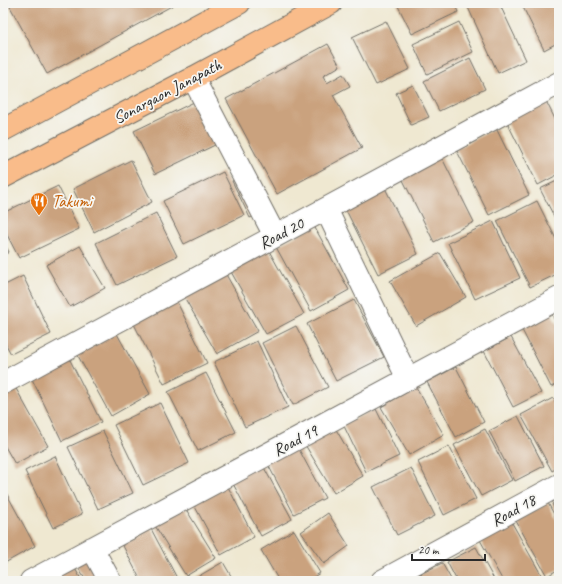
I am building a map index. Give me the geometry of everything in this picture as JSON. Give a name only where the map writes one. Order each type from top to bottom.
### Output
[{"type":"main road","points":[[3,130],[239,3]]},
{"type":"main road","name":"Sonargaon Janapath","points":[[3,177],[193,78],[332,3]]},
{"type":"street","points":[[193,78],[275,236]]},
{"type":"street","name":"Road 20","points":[[3,383],[559,83]]},
{"type":"street","points":[[326,209],[408,379]]},
{"type":"street","name":"Road 19","points":[[31,581],[559,298]]},
{"type":"street","name":"Road 18","points":[[382,581],[559,485]]},
{"type":"street","points":[[92,548],[110,581]]},
{"type":"building","points":[[8,3],[177,3],[47,74]]},
{"type":"building","points":[[454,3],[458,12],[412,34],[397,4]]},
{"type":"building","points":[[466,3],[499,3],[526,60],[498,73]]},
{"type":"building","points":[[521,3],[559,3],[559,42],[544,50]]},
{"type":"building","points":[[386,21],[410,69],[376,85],[352,37]]},
{"type":"building","points":[[459,22],[473,52],[427,74],[413,44]]},
{"type":"building","points":[[328,44],[340,66],[323,76],[327,83],[343,74],[350,86],[333,95],[362,148],[277,194],[226,99]]},
{"type":"building","points":[[470,58],[485,89],[439,111],[424,81]]},
{"type":"building","points":[[413,85],[429,117],[411,125],[396,93]]},
{"type":"building","points":[[545,99],[559,127],[559,174],[538,185],[505,118]]},
{"type":"building","points":[[194,102],[215,145],[155,174],[134,131]]},
{"type":"building","points":[[496,128],[529,195],[489,215],[456,149]]},
{"type":"building","points":[[441,156],[474,222],[434,242],[401,176]]},
{"type":"building","points":[[131,160],[152,202],[94,232],[73,189]]},
{"type":"building","points":[[223,172],[244,215],[184,244],[163,201]]},
{"type":"building","points":[[241,176],[258,214],[250,218],[232,181]]},
{"type":"building","points":[[559,180],[559,226],[540,189]]},
{"type":"building","points":[[58,186],[79,229],[19,258],[3,227],[3,213]]},
{"type":"building","points":[[385,188],[418,254],[378,274],[345,208]]},
{"type":"building","points":[[537,201],[559,245],[559,273],[530,287],[497,221]]},
{"type":"building","points":[[156,213],[177,256],[117,285],[96,243]]},
{"type":"building","points":[[493,221],[520,278],[475,299],[448,243]]},
{"type":"building","points":[[314,226],[349,290],[311,311],[276,247]]},
{"type":"building","points":[[3,241],[9,252],[3,256]]},
{"type":"building","points":[[80,246],[105,288],[70,307],[46,265]]},
{"type":"building","points":[[268,249],[304,314],[266,334],[230,270]]},
{"type":"building","points":[[440,253],[466,297],[416,326],[390,281]]},
{"type":"building","points":[[224,271],[258,331],[217,354],[183,295]]},
{"type":"building","points":[[23,276],[51,334],[11,354],[3,339],[3,286]]},
{"type":"building","points":[[176,300],[207,363],[164,384],[133,322]]},
{"type":"building","points":[[354,300],[384,357],[336,381],[307,324]]},
{"type":"building","points":[[551,313],[559,328],[559,383],[551,387],[521,328]]},
{"type":"building","points":[[296,326],[328,387],[293,405],[262,343]]},
{"type":"building","points":[[116,332],[150,394],[111,416],[77,354]]},
{"type":"building","points":[[511,337],[541,393],[513,407],[484,351]]},
{"type":"building","points":[[257,341],[288,407],[245,427],[214,362]]},
{"type":"building","points":[[70,360],[101,422],[62,441],[32,379]]},
{"type":"building","points":[[456,367],[484,422],[456,437],[427,382]]},
{"type":"building","points":[[206,373],[236,432],[198,451],[168,392]]},
{"type":"building","points":[[14,385],[48,446],[15,464],[3,443],[3,391]]},
{"type":"building","points":[[416,387],[444,435],[409,455],[381,407]]},
{"type":"building","points":[[553,398],[559,408],[559,467],[552,471],[521,415]]},
{"type":"building","points":[[160,403],[189,463],[143,485],[114,425]]},
{"type":"building","points":[[376,409],[399,456],[366,472],[343,424]]},
{"type":"building","points":[[518,416],[544,466],[515,481],[489,431]]},
{"type":"building","points":[[334,426],[363,476],[334,493],[304,443]]},
{"type":"building","points":[[485,429],[512,480],[481,496],[454,445]]},
{"type":"building","points":[[103,431],[133,493],[98,509],[68,447]]},
{"type":"building","points":[[295,442],[325,498],[294,514],[265,459]]},
{"type":"building","points":[[449,446],[476,499],[444,515],[418,462]]},
{"type":"building","points":[[55,456],[82,514],[53,528],[25,471]]},
{"type":"building","points":[[262,464],[292,519],[261,536],[231,480]]},
{"type":"building","points":[[411,468],[435,516],[397,535],[373,487]]},
{"type":"building","points":[[227,485],[254,537],[221,555],[193,503]]},
{"type":"building","points":[[3,487],[35,546],[3,564]]},
{"type":"building","points":[[559,500],[559,517],[552,504]]},
{"type":"building","points":[[548,503],[559,524],[559,569],[547,576],[516,521]]},
{"type":"building","points":[[184,506],[216,558],[186,576],[154,524]]},
{"type":"building","points":[[328,513],[349,546],[324,564],[301,532]]},
{"type":"building","points":[[512,523],[543,578],[538,581],[503,581],[480,540]]},
{"type":"building","points":[[149,525],[178,580],[141,581],[120,540]]},
{"type":"building","points":[[294,530],[320,573],[307,581],[279,581],[261,550]]},
{"type":"building","points":[[476,547],[495,581],[457,581],[447,562]]},
{"type":"building","points":[[89,556],[104,581],[86,581],[76,564]]},
{"type":"building","points":[[223,562],[234,581],[192,581],[192,580]]},
{"type":"building","points":[[442,563],[452,581],[414,581],[413,578]]},
{"type":"building","points":[[73,565],[82,581],[64,581],[59,573]]},
{"type":"place","name":"Takumi","points":[[39,216]]}]
